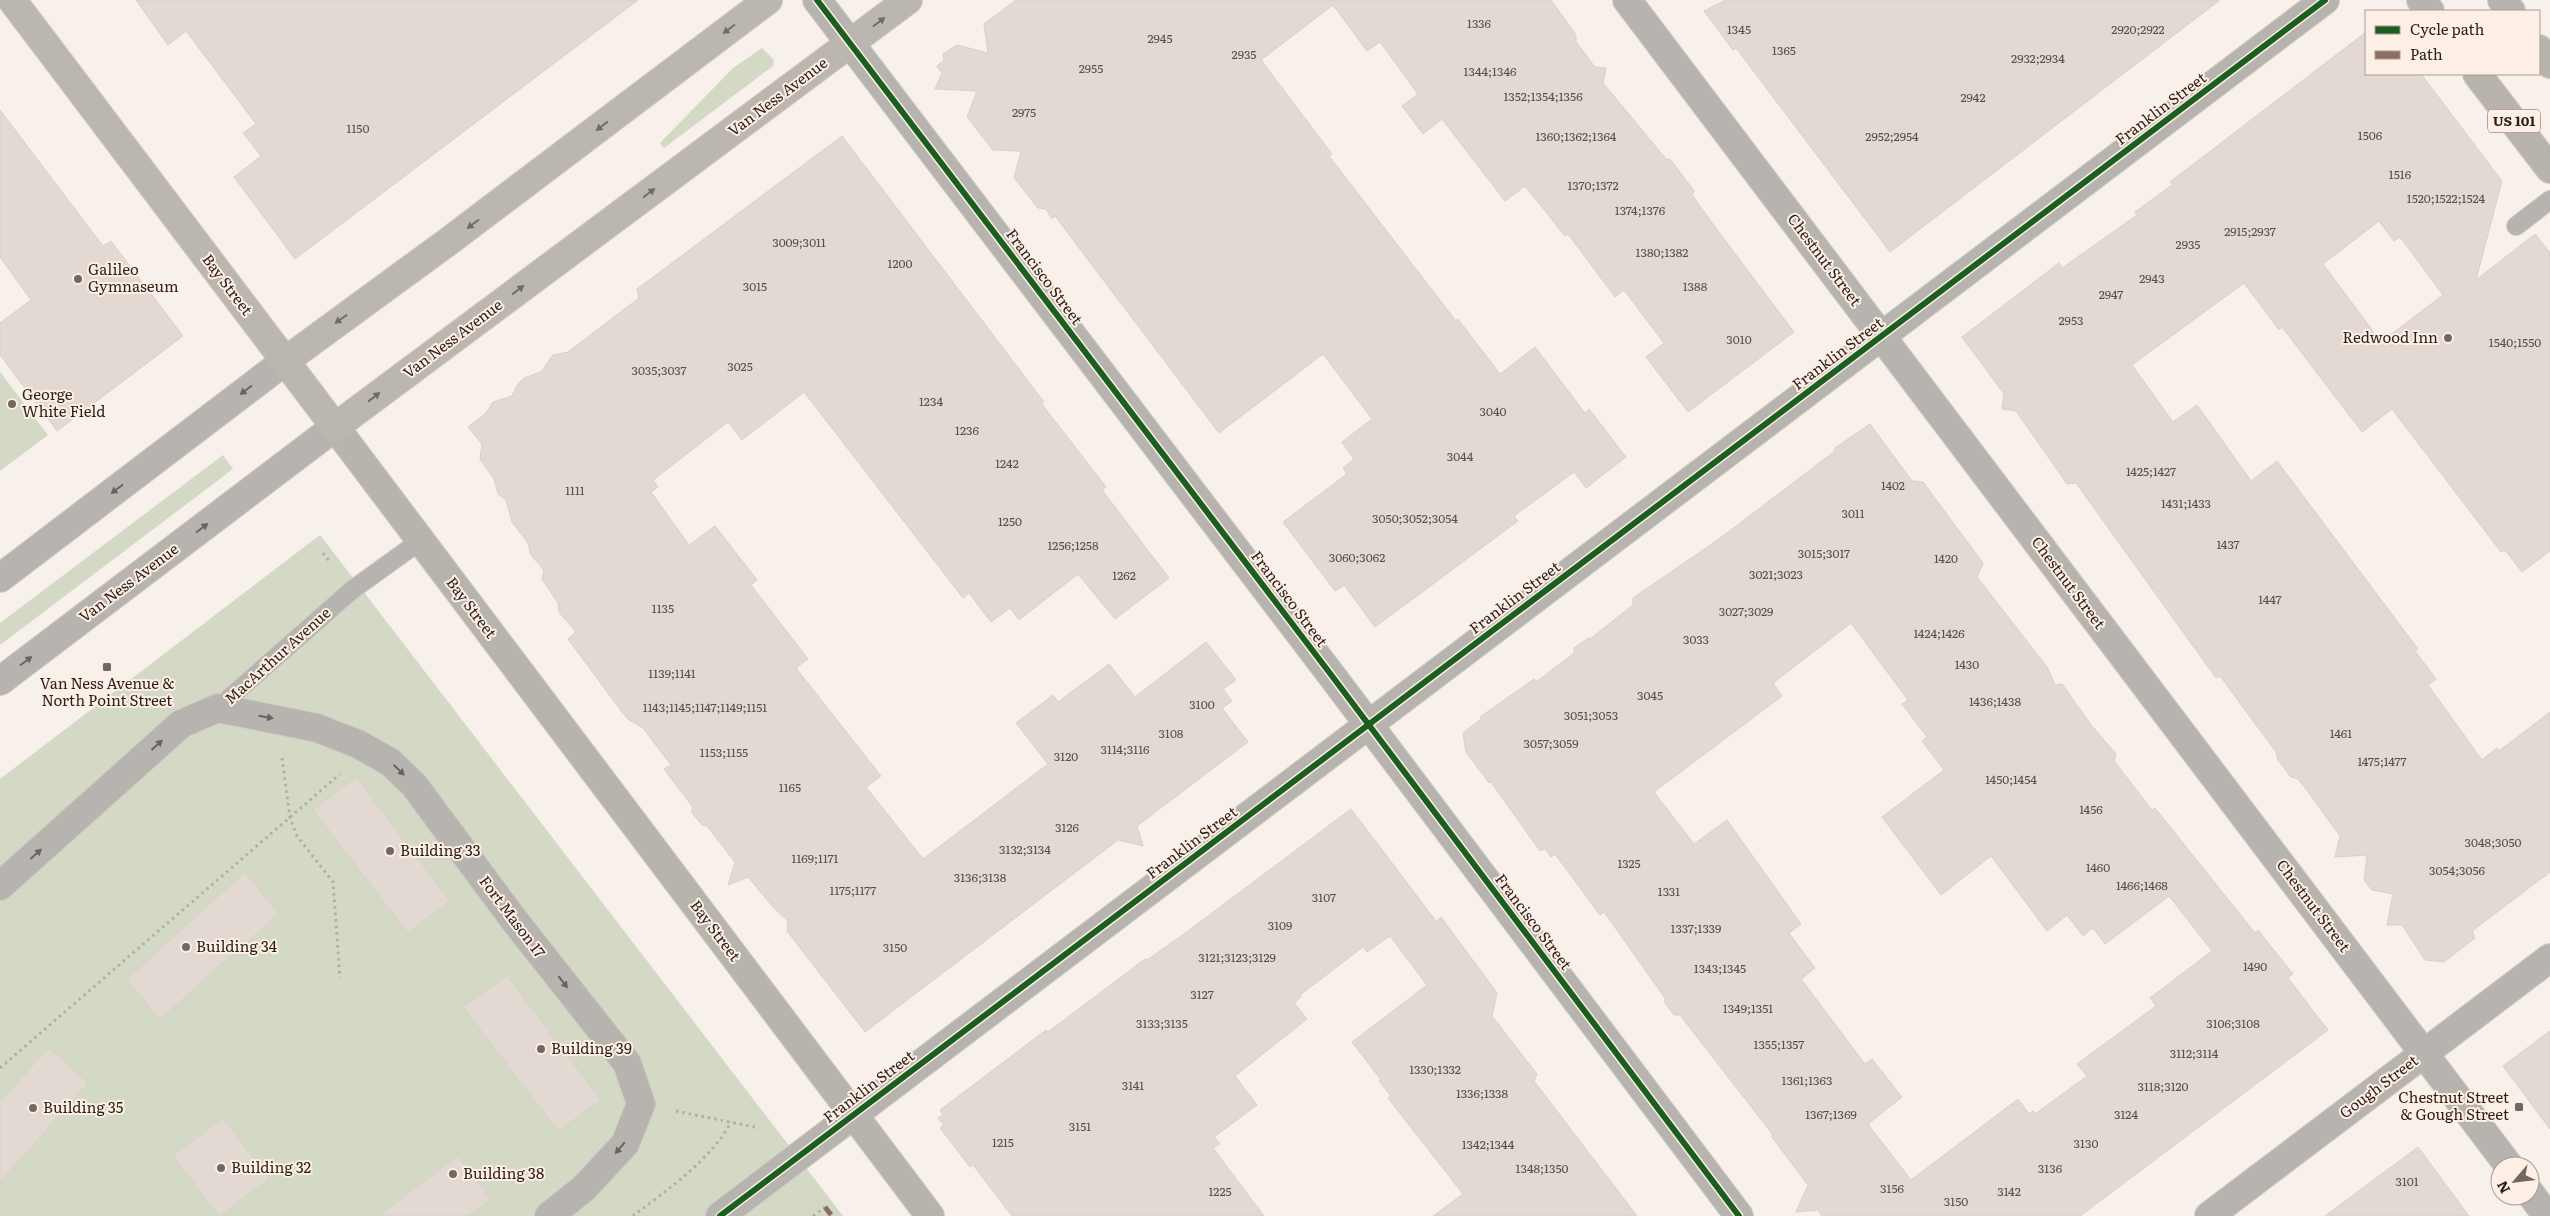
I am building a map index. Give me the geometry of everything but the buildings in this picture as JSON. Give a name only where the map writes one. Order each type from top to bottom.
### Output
[{"type":"highway","points":[[2421,0],[2429,10]]},
{"type":"highway","points":[[2540,50],[2550,64]]},
{"type":"highway","name":"US 101","points":[[2478,75],[2550,169]]},
{"type":"main road","name":"Bay Street","points":[[12,0],[930,1216]]},
{"type":"main road","points":[[285,361],[453,239],[768,0]]},
{"type":"main road","name":"Van Ness Avenue","points":[[335,427],[908,0]]},
{"type":"street","name":"Francisco Street","points":[[816,0],[1369,725],[1739,1216]]},
{"type":"street","name":"Chestnut Street","points":[[1627,0],[2501,1156]]},
{"type":"street","name":"Franklin Street","points":[[720,1216],[2326,0]]},
{"type":"street","points":[[0,578],[285,361]]},
{"type":"street","name":"Van Ness Avenue","points":[[0,681],[335,427]]},
{"type":"street","name":"Fort Mason 17","points":[[218,708],[317,728],[358,744],[390,762],[414,785],[514,920],[627,1063],[641,1104]]},
{"type":"street","name":"MacArthur Avenue","points":[[0,886],[181,724],[218,708]]},
{"type":"street","name":"Gough Street","points":[[2209,1216],[2550,958]]},
{"type":"street","points":[[549,1216],[583,1189],[625,1144],[641,1104]]},
{"type":"lane","points":[[2516,226],[2550,200]]},
{"type":"lane","name":"MacArthur Avenue","points":[[218,708],[352,590],[420,541]]},
{"type":"path","points":[[323,552],[331,563]]},
{"type":"path","points":[[277,719],[290,818],[297,836],[333,882],[340,978]]},
{"type":"path","points":[[0,1068],[351,764],[358,744]]},
{"type":"path","points":[[641,1104],[759,1128]]},
{"type":"path","points":[[633,1216],[664,1192],[722,1140],[732,1122]]},
{"type":"path","points":[[813,1216],[825,1207]]},
{"type":"green space","points":[[762,48],[774,60],[773,66],[664,148],[660,143],[733,68]]},
{"type":"green space","name":"George White Field","points":[[0,372],[48,435],[0,471]]},
{"type":"green space","points":[[223,455],[233,469],[0,645],[0,623]]},
{"type":"green space","points":[[320,535],[843,1216],[0,1216],[0,779]]},
{"type":"marked path","points":[[825,1207],[832,1216]]},
{"type":"cycle path","points":[[817,0],[1332,676],[1739,1216]]},
{"type":"cycle path","points":[[720,1216],[2325,0]]},
{"type":"place","name":"Galileo Gymnaseum","points":[[78,279]]},
{"type":"place","name":"Redwood Inn","points":[[2448,338]]},
{"type":"place","name":"George White Field","points":[[12,404]]},
{"type":"place","name":"Van Ness Avenue & North Point Street","points":[[107,667]]},
{"type":"place","name":"Building 33","points":[[390,851]]},
{"type":"place","name":"Building 34","points":[[186,947]]},
{"type":"place","name":"Building 39","points":[[541,1049]]},
{"type":"place","name":"Chestnut Street & Gough Street","points":[[2519,1107]]},
{"type":"place","name":"Building 35","points":[[33,1108]]},
{"type":"place","name":"Building 32","points":[[221,1168]]},
{"type":"place","name":"Building 38","points":[[453,1174]]}]
